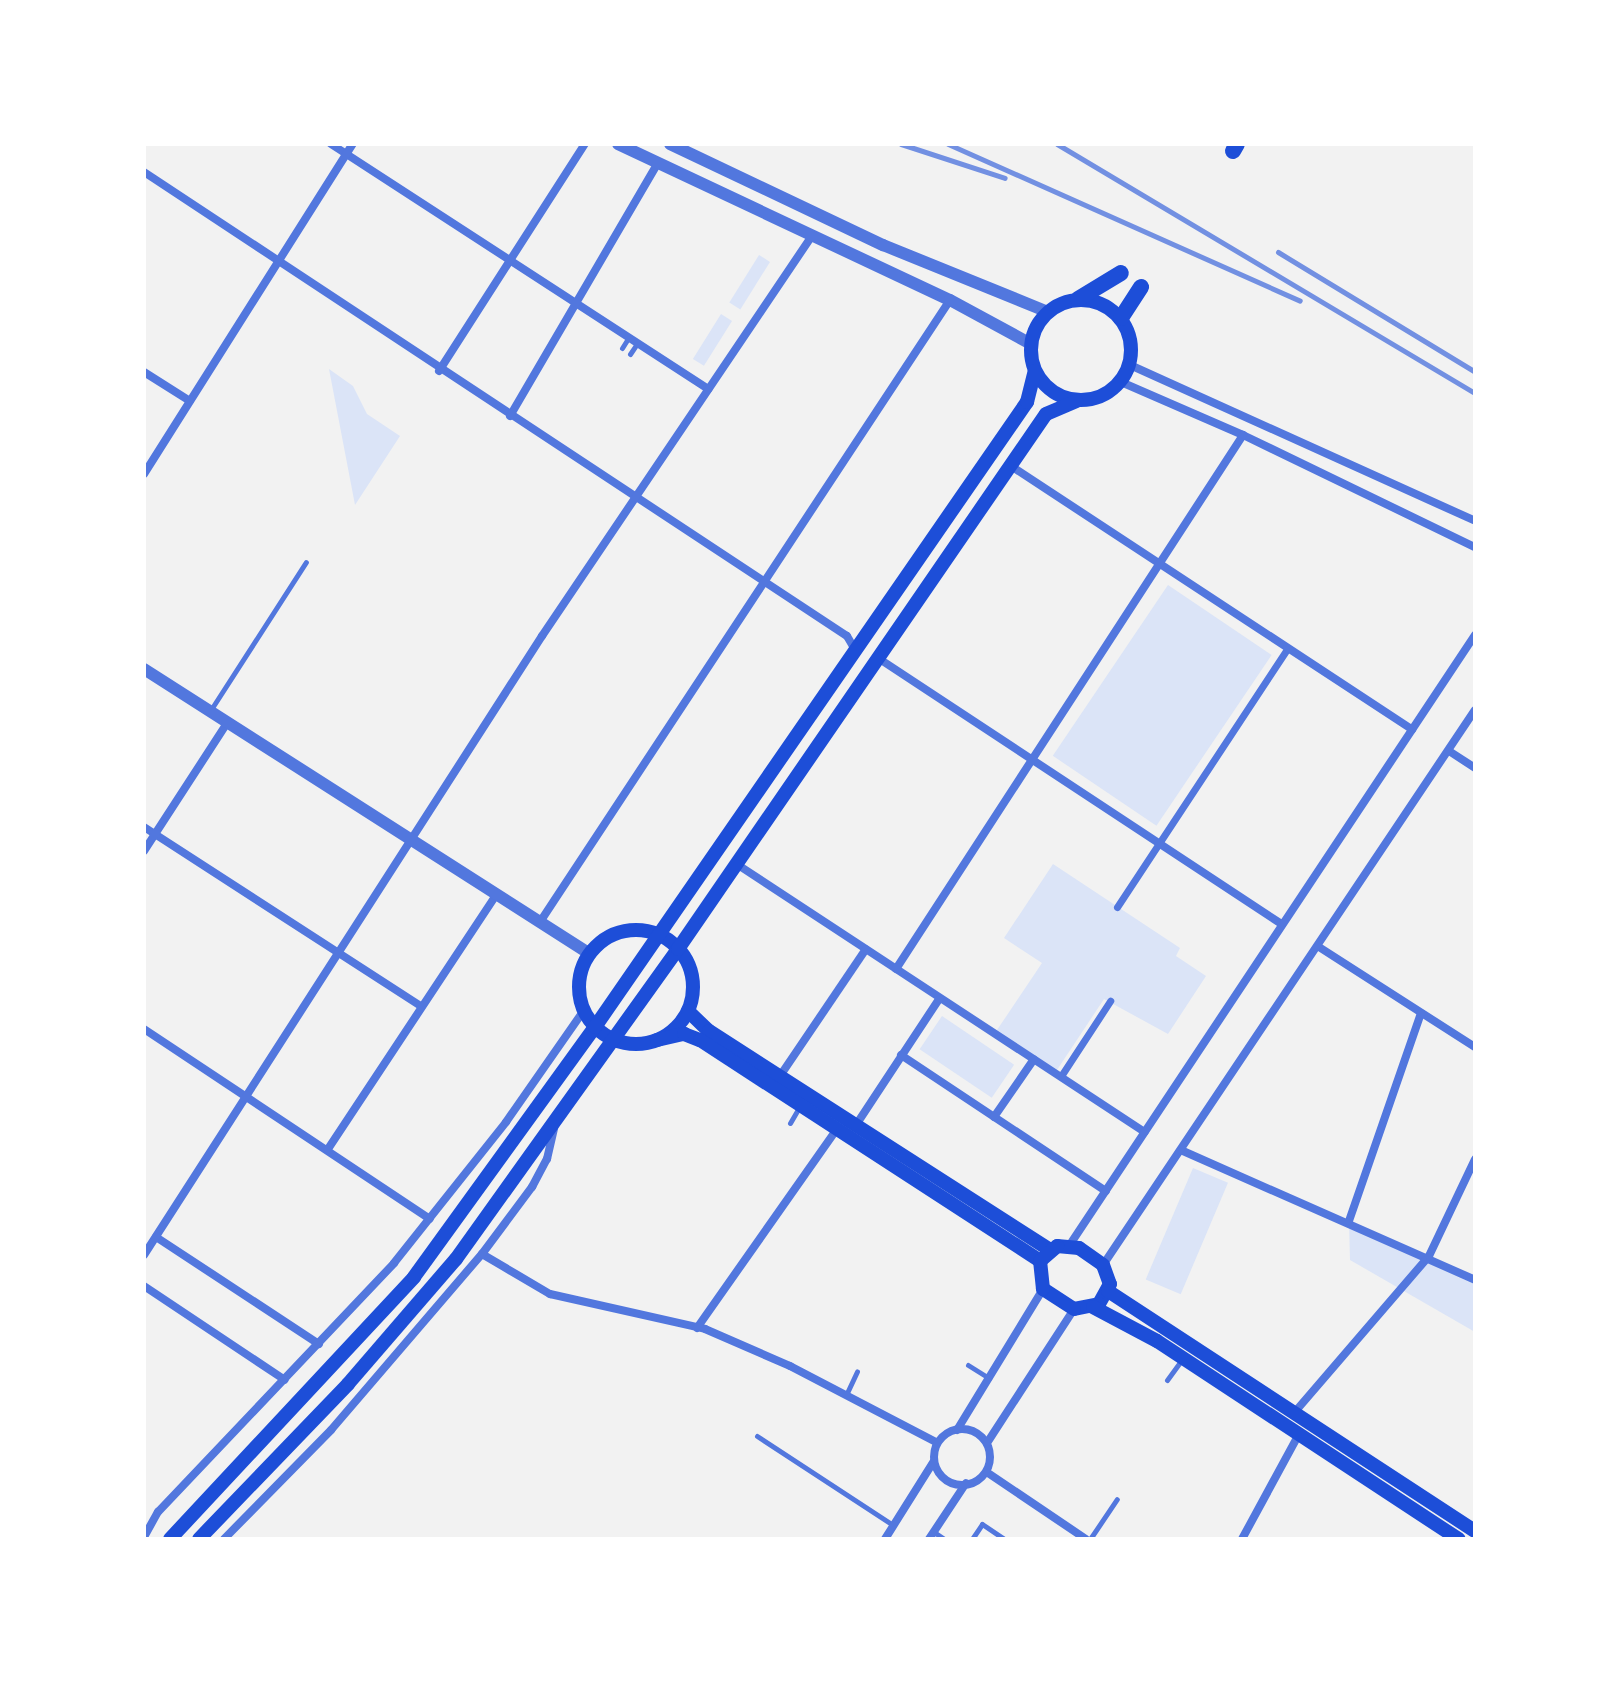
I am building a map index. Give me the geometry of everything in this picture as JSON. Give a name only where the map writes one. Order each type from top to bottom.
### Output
[{"type":"highway","points":[[1078,299],[1121,273]]},
{"type":"highway","points":[[1121,318],[1141,287]]},
{"type":"main road","points":[[170,1539],[414,1277],[595,1027],[1027,402],[1035,371],[1031,344],[1048,312],[1078,299],[1110,308],[1121,318],[1132,348],[1130,365],[1121,382],[1109,392],[1046,414],[678,949],[456,1259],[348,1384],[199,1539]]},
{"type":"main road","points":[[1035,371],[1049,389],[1076,401]]},
{"type":"main road","points":[[657,1040],[688,1011],[692,980],[678,949],[659,935],[617,934],[590,954],[579,986],[584,1010],[595,1027],[613,1040],[657,1040],[684,1034],[700,1040],[837,1129],[1044,1255]]},
{"type":"main road","points":[[688,1011],[709,1031],[856,1125],[1044,1255]]},
{"type":"main road","points":[[1044,1255],[1069,1246],[1103,1265],[1108,1291],[1475,1531]]},
{"type":"main road","points":[[1044,1255],[1043,1289],[1074,1309],[1093,1307],[1182,1358],[1459,1539]]},
{"type":"main road","points":[[1093,1307],[1108,1291]]},
{"type":"street","points":[[331,144],[708,389]]},
{"type":"street","points":[[144,474],[279,265],[283,247],[353,144]]},
{"type":"street","points":[[439,371],[585,144]]},
{"type":"street","points":[[618,144],[950,300],[1031,344]]},
{"type":"street","points":[[670,144],[883,245],[1048,312]]},
{"type":"street","points":[[510,416],[574,300],[657,164]]},
{"type":"street","points":[[144,172],[632,499],[847,636],[855,650]]},
{"type":"street","points":[[144,1255],[632,499],[811,237]]},
{"type":"street","points":[[540,922],[950,300]]},
{"type":"street","points":[[1130,365],[1475,521]]},
{"type":"street","points":[[144,372],[190,401]]},
{"type":"street","points":[[1121,382],[1243,435],[1475,547]]},
{"type":"street","points":[[896,969],[1243,435]]},
{"type":"street","points":[[1011,466],[1412,729]]},
{"type":"street","points":[[1069,1246],[1475,635]]},
{"type":"street","points":[[1117,907],[1287,649]]},
{"type":"street","points":[[878,658],[1282,924]]},
{"type":"street","points":[[144,669],[590,954]]},
{"type":"street","points":[[1103,1265],[1183,1151],[1475,710]]},
{"type":"street","points":[[144,851],[227,723]]},
{"type":"street","points":[[1449,751],[1475,768]]},
{"type":"street","points":[[144,827],[421,1006]]},
{"type":"street","points":[[735,863],[1145,1132]]},
{"type":"street","points":[[328,1149],[496,895]]},
{"type":"street","points":[[1319,947],[1475,1047]]},
{"type":"street","points":[[780,1076],[866,949]]},
{"type":"street","points":[[856,1125],[939,999]]},
{"type":"street","points":[[1061,1076],[1110,1001]]},
{"type":"street","points":[[144,1537],[158,1512],[319,1344],[430,1219],[584,1010]]},
{"type":"street","points":[[1349,1221],[1421,1013]]},
{"type":"street","points":[[144,1029],[430,1219]]},
{"type":"street","points":[[901,1055],[1106,1191]]},
{"type":"street","points":[[994,1117],[1034,1059]]},
{"type":"street","points":[[224,1539],[331,1430],[482,1254],[532,1187],[547,1159],[556,1122]]},
{"type":"street","points":[[697,1328],[837,1129]]},
{"type":"street","points":[[1183,1151],[1429,1256],[1475,1280]]},
{"type":"street","points":[[1294,1413],[1429,1256],[1475,1159]]},
{"type":"street","points":[[156,1237],[319,1344]]},
{"type":"street","points":[[482,1254],[550,1294],[697,1328],[846,1395],[936,1442]]},
{"type":"street","points":[[144,1286],[285,1380]]},
{"type":"street","points":[[936,1442],[957,1430],[1043,1289]]},
{"type":"street","points":[[988,1473],[987,1443],[1074,1309]]},
{"type":"street","points":[[957,1430],[987,1443]]},
{"type":"street","points":[[1242,1539],[1299,1434]]},
{"type":"street","points":[[885,1539],[934,1461],[936,1442]]},
{"type":"street","points":[[934,1461],[948,1477],[966,1483]]},
{"type":"street","points":[[931,1536],[966,1483],[988,1473]]},
{"type":"street","points":[[988,1473],[1084,1538]]},
{"type":"lane","points":[[622,348],[634,340]]},
{"type":"lane","points":[[630,354],[634,340]]},
{"type":"lane","points":[[210,712],[306,562]]},
{"type":"lane","points":[[790,1123],[800,1105]]},
{"type":"lane","points":[[1167,1380],[1182,1358]]},
{"type":"lane","points":[[968,1365],[989,1378]]},
{"type":"lane","points":[[846,1395],[857,1371]]},
{"type":"lane","points":[[757,1436],[894,1526]]},
{"type":"lane","points":[[1084,1538],[1117,1499]]},
{"type":"lane","points":[[972,1539],[982,1524],[1004,1539]]},
{"type":"lane","points":[[931,1536],[944,1539]]},
{"type":"shaded area","points":[[759,255],[770,262],[740,309],[729,302]]},
{"type":"shaded area","points":[[721,314],[732,321],[704,366],[693,359]]},
{"type":"shaded area","points":[[329,369],[353,386],[367,414],[400,436],[355,505]]},
{"type":"shaded area","points":[[1168,585],[1272,655],[1156,826],[1053,756]]},
{"type":"shaded area","points":[[1053,864],[1180,948],[1176,956],[1206,976],[1168,1034],[1104,999],[1055,1073],[995,1033],[1042,963],[1004,938]]},
{"type":"shaded area","points":[[942,1016],[1014,1065],[992,1098],[920,1049]]},
{"type":"shaded area","points":[[1193,1168],[1228,1183],[1181,1294],[1146,1279]]},
{"type":"shaded area","points":[[1349,1221],[1475,1279],[1475,1332],[1350,1260]]},
{"type":"railway","points":[[901,144],[1005,178]]},
{"type":"railway","points":[[948,144],[1300,301]]},
{"type":"railway","points":[[1057,144],[1475,393]]},
{"type":"railway","points":[[1278,252],[1475,372]]}]
